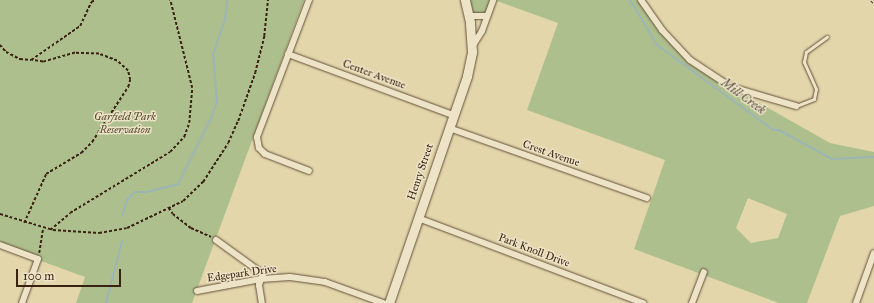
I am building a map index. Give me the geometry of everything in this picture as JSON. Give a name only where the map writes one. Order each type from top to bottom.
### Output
[{"type":"street","points":[[309,0],[257,137],[259,148],[265,154],[309,170]]},
{"type":"street","name":"Henry Street","points":[[389,303],[467,76],[472,47],[469,16],[463,0]]},
{"type":"street","name":"Henry Street","points":[[472,47],[493,0]]},
{"type":"street","points":[[641,0],[662,30],[690,60],[731,87],[796,106]]},
{"type":"street","points":[[469,16],[487,16]]},
{"type":"street","name":"Center Avenue","points":[[288,54],[453,115]]},
{"type":"street","name":"Crest Avenue","points":[[449,128],[647,198]]},
{"type":"street","name":"Park Knoll Drive","points":[[418,218],[643,303]]},
{"type":"street","points":[[216,240],[263,274],[259,285],[262,303]]},
{"type":"street","points":[[0,245],[38,259],[22,303]]},
{"type":"street","points":[[856,303],[874,252]]},
{"type":"street","points":[[692,303],[704,272]]},
{"type":"street","name":"Edgepark Drive","points":[[197,291],[261,280],[290,277],[325,282],[383,303]]},
{"type":"lane","points":[[796,106],[814,98],[816,89],[804,62],[806,52],[826,37]]},
{"type":"path","points":[[31,60],[80,26],[91,2],[96,0]]},
{"type":"path","points":[[50,230],[70,213],[170,152],[184,137],[190,123],[192,88],[170,0]]},
{"type":"path","points":[[0,214],[50,230],[99,233],[127,228],[183,201],[203,182],[228,143],[255,73],[264,36],[268,0]]},
{"type":"path","points":[[0,45],[6,52],[20,59],[43,62],[75,53],[99,54],[117,61],[128,71],[130,80],[128,87],[92,142],[81,153],[46,174],[24,223]]},
{"type":"path","points":[[169,208],[173,214],[192,228],[216,240]]},
{"type":"path","points":[[38,259],[43,228]]},
{"type":"green space","name":"Garfield Park Reservation","points":[[0,0],[304,0],[192,303],[76,303],[85,277],[0,246]]},
{"type":"green space","points":[[465,0],[493,0],[487,16],[469,16]]},
{"type":"green space","points":[[494,0],[641,0],[690,60],[731,87],[830,143],[874,152],[874,206],[840,216],[807,303],[779,303],[634,249],[665,160],[527,110],[558,23]],"holes":[[[748,198],[787,214],[778,238],[751,243],[736,228]]]},
{"type":"waterway","points":[[122,216],[127,200],[135,192],[147,192],[178,184],[211,118],[217,102],[213,54],[225,20],[227,0]]},
{"type":"waterway","name":"Mill Creek","points":[[630,0],[657,45],[773,130],[779,130],[832,159],[874,157]]},
{"type":"waterway","points":[[106,303],[122,241]]}]
